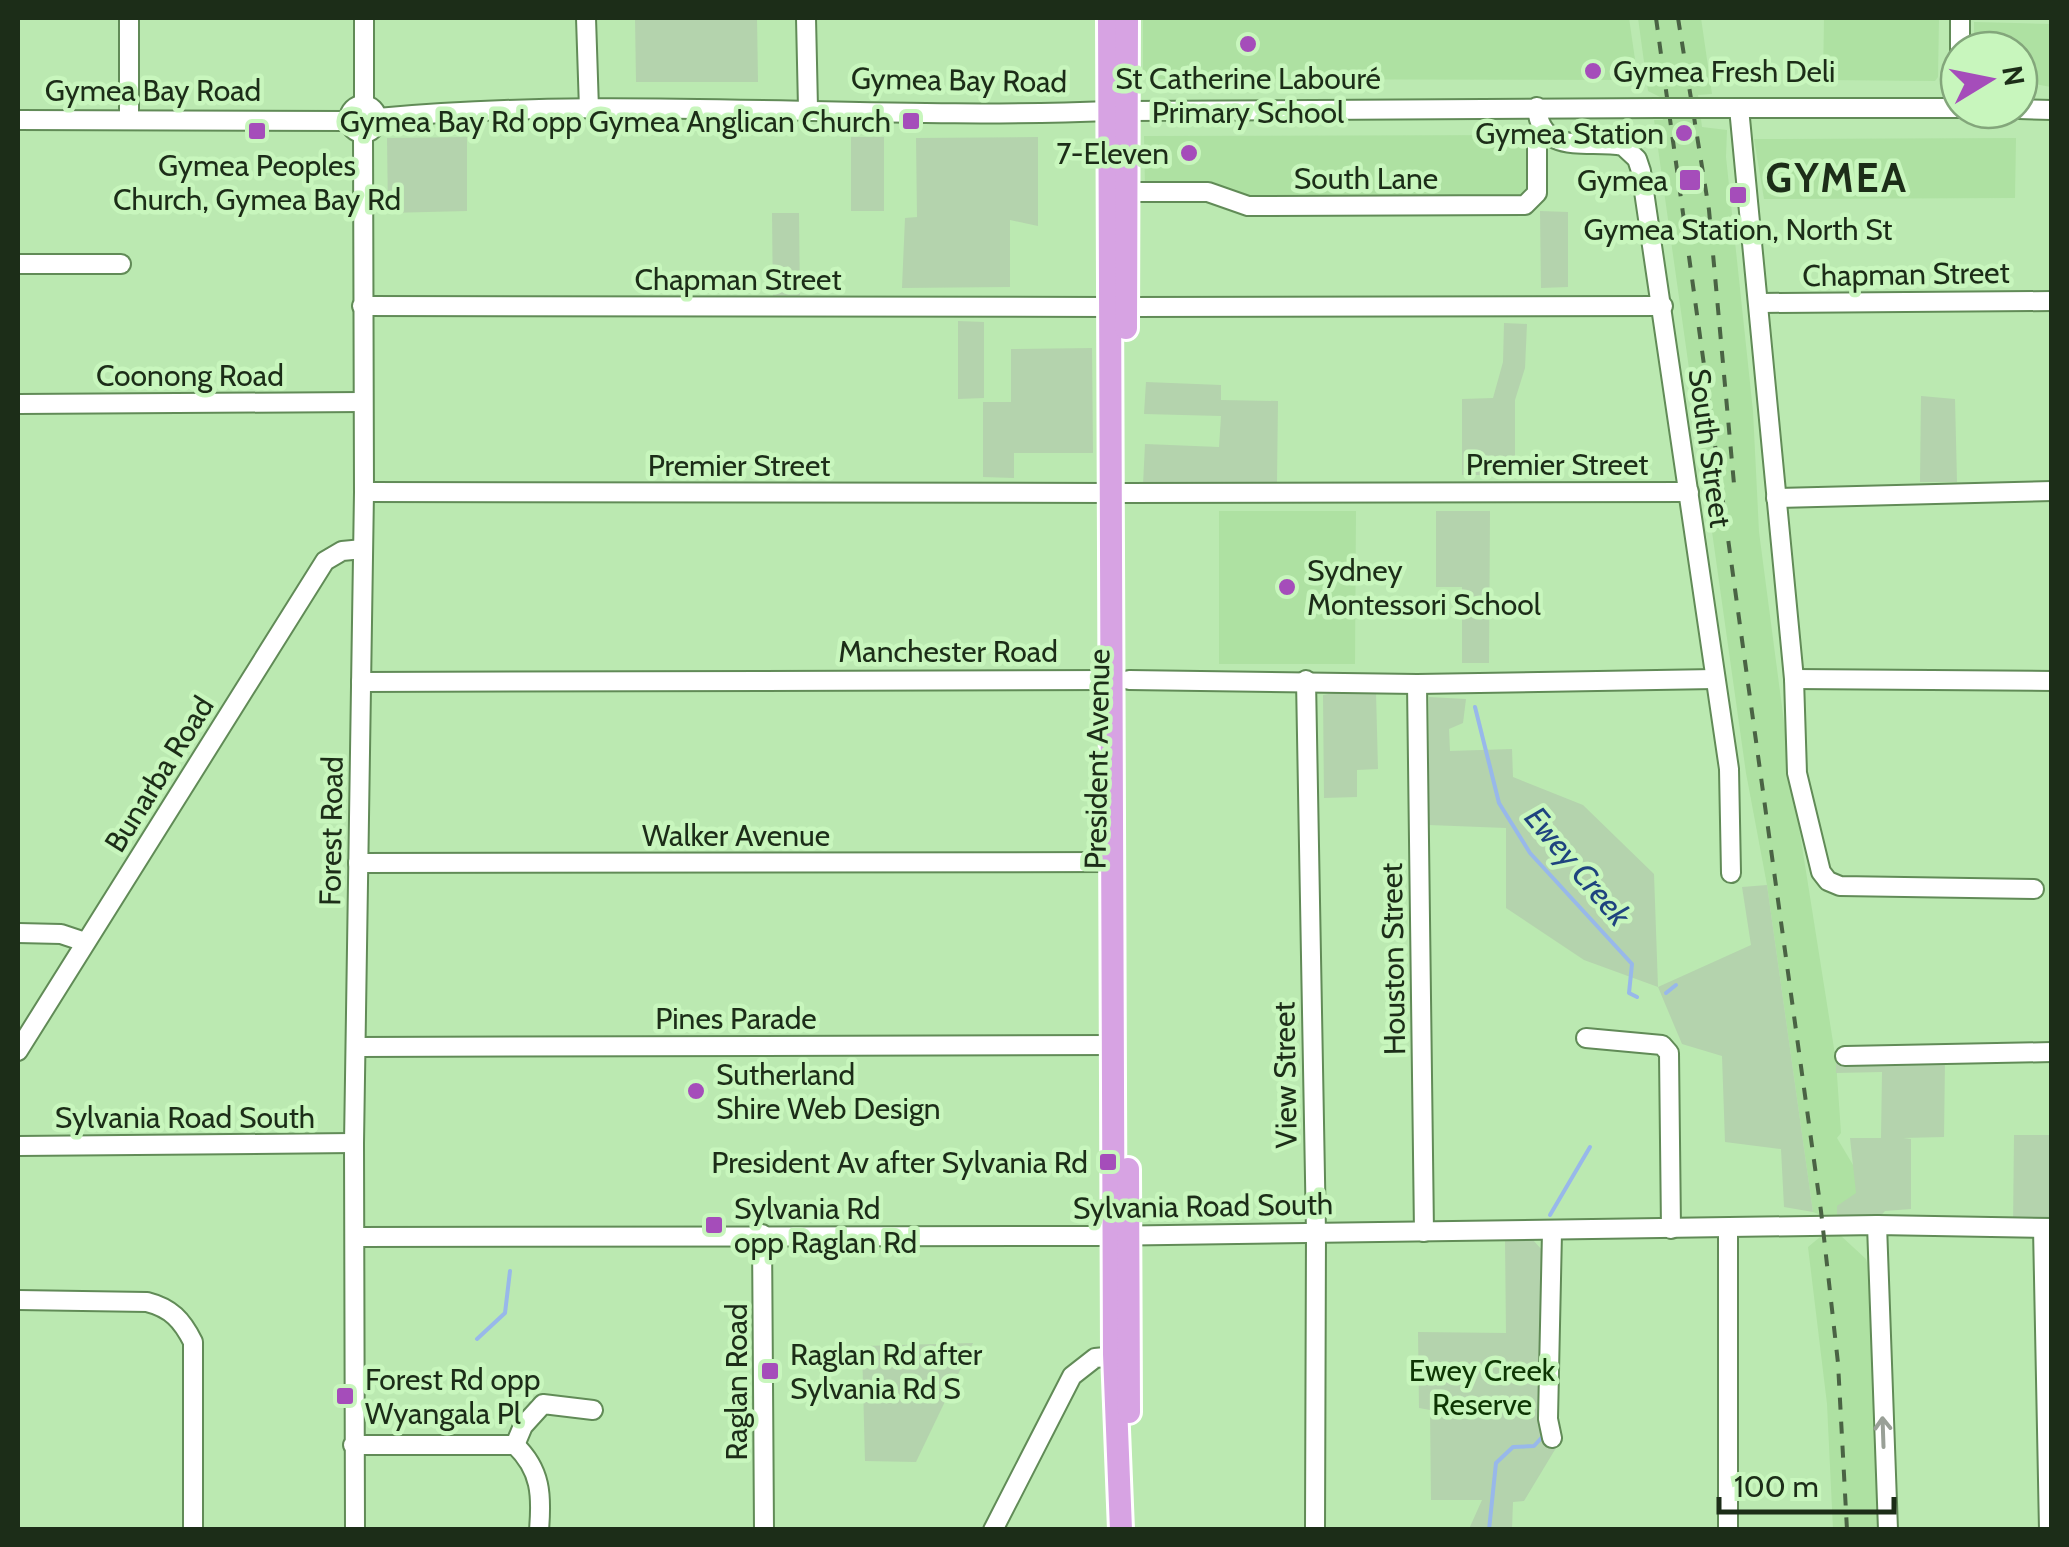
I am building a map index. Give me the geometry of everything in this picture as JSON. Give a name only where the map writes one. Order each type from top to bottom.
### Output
[{"type":"main road","name":"President Avenue","points":[[1109,18],[1129,192],[1120,307]]},
{"type":"main road","name":"President Avenue","points":[[1121,1530],[1119,111],[1127,18]]},
{"type":"main road","name":"President Avenue","points":[[1122,680],[1114,862],[1114,1044],[1122,1234]]},
{"type":"street","points":[[129,18],[129,120]]},
{"type":"street","points":[[356,127],[354,107],[371,111],[364,18]]},
{"type":"street","points":[[586,18],[588,110]]},
{"type":"street","points":[[806,18],[808,108]]},
{"type":"street","points":[[1537,107],[1543,131]]},
{"type":"street","points":[[1739,108],[1761,303],[1794,680],[1797,773],[1813,851],[1828,881],[1840,886],[2034,889]]},
{"type":"street","name":"Gymea Bay Road","points":[[371,111],[1939,108]]},
{"type":"street","name":"Gymea Bay Road","points":[[18,120],[356,127]]},
{"type":"street","name":"Forest Road","points":[[356,127],[364,492],[354,1143],[356,1530]]},
{"type":"street","name":"South Lane","points":[[1129,192],[1208,192],[1248,206],[1525,205],[1537,193],[1537,142],[1543,131]]},
{"type":"street","name":"South Street","points":[[1543,131],[1574,145],[1623,146],[1638,159],[1663,306],[1729,769],[1731,873]]},
{"type":"street","points":[[18,264],[121,264]]},
{"type":"street","name":"Chapman Street","points":[[1761,303],[2052,301]]},
{"type":"street","name":"Chapman Street","points":[[362,306],[1663,306]]},
{"type":"street","name":"Coonong Road","points":[[18,404],[363,402]]},
{"type":"street","points":[[1776,498],[2052,491]]},
{"type":"street","name":"Premier Street","points":[[364,492],[1689,492]]},
{"type":"street","name":"Bunarba Road","points":[[18,1052],[325,561],[342,551],[363,549]]},
{"type":"street","name":"Manchester Road","points":[[361,682],[1306,680],[1417,684],[1714,679]]},
{"type":"street","name":"View Street","points":[[1306,680],[1316,1233],[1315,1530]]},
{"type":"street","points":[[1794,680],[2052,680]]},
{"type":"street","name":"Houston Street","points":[[1417,684],[1424,1232]]},
{"type":"street","name":"Walker Avenue","points":[[358,863],[1114,862]]},
{"type":"street","points":[[18,934],[61,934],[86,942]]},
{"type":"street","points":[[1586,1038],[1662,1045],[1670,1058],[1671,1230]]},
{"type":"street","name":"Pines Parade","points":[[357,1047],[1114,1044]]},
{"type":"street","points":[[1845,1056],[2052,1052]]},
{"type":"street","name":"Sylvania Road South","points":[[18,1146],[354,1143]]},
{"type":"street","points":[[1877,1225],[1888,1530]]},
{"type":"street","name":"Sylvania Road South","points":[[355,1236],[1552,1232],[1877,1225],[2047,1228]]},
{"type":"street","points":[[2047,1228],[2050,1530]]},
{"type":"street","points":[[1728,1229],[1728,1530]]},
{"type":"street","points":[[1552,1232],[1548,1402],[1552,1438]]},
{"type":"street","name":"Raglan Road","points":[[762,1234],[764,1530]]},
{"type":"street","points":[[18,1300],[147,1302],[175,1314],[185,1327],[192,1342],[193,1530]]},
{"type":"street","points":[[993,1530],[1072,1376],[1088,1361],[1123,1354]]},
{"type":"street","points":[[515,1445],[535,1408],[543,1404],[593,1410]]},
{"type":"street","points":[[354,1445],[515,1445],[530,1460],[539,1478],[539,1530]]},
{"type":"shaded area","points":[[1143,18],[1629,18],[1638,80],[1143,79]]},
{"type":"shaded area","points":[[1638,18],[1701,18],[1712,94],[1698,95],[1702,127],[1727,130],[1726,157],[1753,411],[1759,532],[1792,783],[1836,1061],[1841,1133],[1837,1138],[1856,1170],[1866,1215],[1839,1217],[1840,1235],[1866,1259],[1868,1266],[1877,1529],[1833,1529],[1827,1404],[1808,1247],[1820,1237],[1818,1214],[1813,1212],[1767,885],[1746,773],[1654,120],[1663,120],[1660,97],[1648,91]]},
{"type":"shaded area","points":[[1824,18],[1939,18],[1938,77],[1935,81],[1823,80]]},
{"type":"shaded area","points":[[1974,22],[2051,24],[2051,87],[2039,85],[2039,30],[1974,30]]},
{"type":"shaded area","points":[[1526,135],[1531,142],[1532,195],[1525,201],[1246,201],[1221,187],[1145,186],[1144,136]]},
{"type":"shaded area","points":[[2016,138],[2015,198],[1764,199],[1754,139]]},
{"type":"shaded area","name":"Sydney Montessori School","points":[[1219,511],[1356,511],[1355,664],[1219,664]]},
{"type":"green space","points":[[635,18],[757,18],[758,82],[636,82]]},
{"type":"green space","points":[[467,137],[467,211],[388,213],[387,138]]},
{"type":"green space","points":[[851,137],[884,137],[884,211],[851,211]]},
{"type":"green space","points":[[1038,137],[1038,226],[1010,220],[1010,287],[902,288],[905,218],[917,217],[916,138]]},
{"type":"green space","points":[[1540,211],[1568,212],[1568,287],[1541,288]]},
{"type":"green space","points":[[772,213],[799,213],[800,306],[773,306]]},
{"type":"green space","points":[[958,321],[984,322],[984,398],[958,399]]},
{"type":"green space","points":[[1504,323],[1527,324],[1525,368],[1515,400],[1515,475],[1462,475],[1462,399],[1493,398],[1503,362]]},
{"type":"green space","points":[[1092,348],[1093,453],[1014,453],[1014,478],[983,477],[983,402],[1011,402],[1011,349]]},
{"type":"green space","points":[[1146,382],[1221,385],[1221,400],[1278,401],[1277,482],[1143,485],[1145,444],[1219,447],[1221,416],[1144,414]]},
{"type":"green space","points":[[1921,396],[1955,399],[1957,482],[1920,482]]},
{"type":"green space","points":[[1436,511],[1490,511],[1489,663],[1462,663],[1462,587],[1436,587]]},
{"type":"green space","points":[[1350,690],[1376,692],[1378,769],[1357,770],[1357,797],[1324,798],[1323,695]]},
{"type":"green space","points":[[1429,697],[1466,699],[1463,723],[1449,729],[1450,751],[1512,749],[1513,777],[1583,805],[1654,874],[1658,987],[1584,960],[1506,908],[1506,828],[1429,825]]},
{"type":"green space","points":[[1767,885],[1813,1212],[1784,1207],[1781,1149],[1725,1142],[1722,1056],[1682,1044],[1658,987],[1751,945],[1742,887]]},
{"type":"green space","points":[[1945,1060],[1944,1137],[1903,1138],[1911,1139],[1911,1209],[1885,1211],[1875,1222],[1837,1224],[1837,1206],[1856,1193],[1850,1138],[1881,1138],[1882,1072],[1836,1073],[1836,1061]]},
{"type":"green space","points":[[2014,1135],[2051,1135],[2051,1228],[2013,1227]]},
{"type":"green space","name":"Ewey Creek Reserve","points":[[1505,1240],[1533,1240],[1542,1250],[1542,1420],[1559,1443],[1524,1501],[1513,1502],[1512,1529],[1469,1529],[1482,1500],[1431,1500],[1430,1410],[1419,1408],[1418,1332],[1506,1333]]},
{"type":"green space","points":[[973,1343],[916,1462],[865,1461],[862,1346]]},
{"type":"waterway","name":"Ewey Creek","points":[[1475,707],[1499,803],[1530,853],[1632,964],[1629,993],[1637,997]]},
{"type":"waterway","points":[[1666,993],[1676,985]]},
{"type":"waterway","name":"Ewey Creek","points":[[1550,1215],[1590,1147]]},
{"type":"waterway","points":[[477,1339],[505,1313],[510,1271]]},
{"type":"waterway","name":"Ewey Creek","points":[[1489,1530],[1496,1463],[1513,1447],[1534,1446],[1545,1434]]},
{"type":"railway","points":[[1656,18],[1821,1211],[1838,1363],[1847,1530]]},
{"type":"railway","points":[[1678,18],[1709,210],[1734,484]]},
{"type":"place","name":"St Catherine Labouré Primary School","points":[[1248,44]]},
{"type":"place","name":"Gymea Fresh Deli","points":[[1593,71]]},
{"type":"place","name":"Gymea Bay Rd opp Gymea Anglican Church","points":[[911,121]]},
{"type":"place","name":"Gymea Peoples Church, Gymea Bay Rd","points":[[257,131]]},
{"type":"place","name":"Gymea Station","points":[[1684,133]]},
{"type":"place","name":"7-Eleven","points":[[1189,153]]},
{"type":"place","name":"Gymea","points":[[1690,180]]},
{"type":"place","name":"Gymea Station, North St","points":[[1738,195]]},
{"type":"place","name":"Sydney Montessori School","points":[[1287,587]]},
{"type":"place","name":"Sutherland Shire Web Design","points":[[696,1091]]},
{"type":"place","name":"President Av after Sylvania Rd","points":[[1108,1162]]},
{"type":"place","name":"Sylvania Rd opp Raglan Rd","points":[[714,1225]]},
{"type":"place","name":"Raglan Rd after Sylvania Rd S","points":[[770,1371]]},
{"type":"place","name":"Forest Rd opp Wyangala Pl","points":[[345,1396]]},
{"type":"district","name":"GYMEA","points":[[1837,177]]}]
